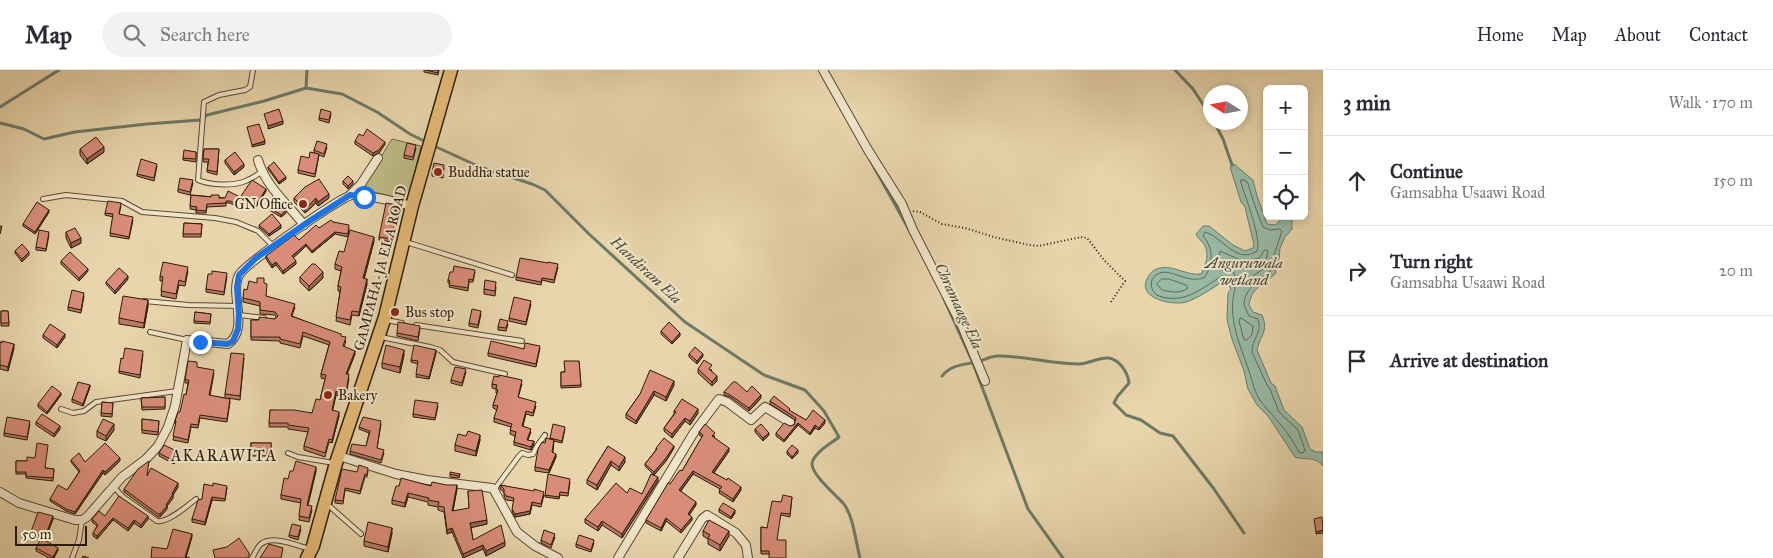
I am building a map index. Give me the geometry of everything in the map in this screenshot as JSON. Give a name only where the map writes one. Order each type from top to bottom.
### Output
[{"type":"highway","name":"GAMPAHA-JA ELA ROAD","points":[[309,554],[326,503],[337,460],[384,320],[412,206],[451,70]]},
{"type":"street","points":[[823,70],[868,150],[902,204],[962,326],[985,381]]},
{"type":"street","points":[[0,492],[18,503],[75,520],[82,520],[92,512],[122,477],[146,459],[158,446],[168,427],[175,406],[187,340],[228,344],[233,341],[236,335],[239,315],[237,287],[239,275],[256,258],[350,195],[378,158]]},
{"type":"street","points":[[258,160],[268,183],[304,225]]},
{"type":"street","points":[[350,195],[377,198],[412,206]]},
{"type":"street","points":[[618,558],[693,434],[719,399],[727,402],[752,420],[765,407],[790,423]]},
{"type":"street","points":[[337,460],[427,480],[488,487],[494,490],[517,532],[535,546],[558,558]]},
{"type":"street","points":[[678,558],[702,519],[707,515],[736,533],[746,545],[748,558]]},
{"type":"lane","points":[[253,70],[250,86],[245,90],[219,95],[204,102],[198,180],[230,184],[244,182],[262,172]]},
{"type":"lane","points":[[43,199],[66,194],[122,201],[142,212],[222,219],[236,222],[258,231],[273,246]]},
{"type":"lane","points":[[404,242],[512,275]]},
{"type":"lane","points":[[144,301],[188,305],[238,306]]},
{"type":"lane","points":[[239,315],[274,319]]},
{"type":"lane","points":[[384,320],[404,323]]},
{"type":"lane","points":[[414,324],[522,341]]},
{"type":"lane","points":[[150,332],[187,340]]},
{"type":"lane","points":[[379,336],[440,350],[453,362],[505,374]]},
{"type":"lane","points":[[61,409],[73,413],[84,411],[96,402],[177,391]]},
{"type":"lane","points":[[494,490],[519,456],[522,453],[533,454],[545,435]]},
{"type":"lane","points":[[288,453],[298,458],[337,460]]},
{"type":"lane","points":[[114,487],[123,498],[161,522],[183,510],[196,499]]},
{"type":"lane","points":[[326,503],[361,534]]},
{"type":"lane","points":[[72,558],[79,540],[82,520]]},
{"type":"lane","points":[[252,558],[260,545],[267,541],[292,544],[309,554]]},
{"type":"path","points":[[907,215],[913,211],[920,212],[942,224],[1039,246],[1081,237],[1087,238],[1104,260],[1125,281],[1110,302]]},
{"type":"shaded area","points":[[392,139],[421,146],[408,200],[361,189]]},
{"type":"water","name":"Anguruwala wetland","points":[[1234,164],[1253,180],[1263,213],[1263,220],[1266,220],[1267,224],[1275,225],[1280,220],[1292,220],[1292,229],[1285,237],[1280,248],[1279,259],[1275,265],[1276,273],[1259,286],[1250,299],[1249,305],[1253,312],[1262,315],[1264,321],[1265,326],[1257,350],[1271,383],[1275,386],[1284,410],[1302,427],[1310,449],[1316,452],[1323,452],[1323,466],[1313,459],[1295,457],[1268,416],[1257,405],[1248,389],[1227,320],[1228,293],[1231,289],[1227,282],[1224,281],[1196,298],[1180,303],[1157,299],[1146,290],[1145,284],[1148,277],[1158,268],[1165,267],[1201,274],[1206,263],[1207,252],[1204,244],[1196,234],[1203,226],[1209,226],[1233,245],[1245,251],[1253,248],[1254,245],[1245,207],[1241,202],[1230,167]]},
{"type":"building","points":[[426,70],[438,70],[438,73]]},
{"type":"building","points":[[279,109],[283,121],[268,126],[264,114]]},
{"type":"building","points":[[321,109],[331,112],[329,120],[319,118]]},
{"type":"building","points":[[259,124],[265,141],[252,145],[247,127]]},
{"type":"building","points":[[367,129],[385,142],[379,150],[373,153],[355,141],[359,134],[363,136]]},
{"type":"building","points":[[96,137],[104,147],[87,159],[80,149]]},
{"type":"building","points":[[317,141],[327,144],[324,154],[314,150]]},
{"type":"building","points":[[407,143],[416,145],[413,157],[404,155]]},
{"type":"building","points":[[204,149],[219,149],[217,172],[207,170],[209,159],[203,159]]},
{"type":"building","points":[[184,150],[196,152],[196,159],[183,158]]},
{"type":"building","points":[[235,152],[244,164],[234,172],[225,160]]},
{"type":"building","points":[[310,152],[319,154],[315,174],[298,170],[301,156],[309,158]]},
{"type":"building","points":[[141,159],[157,164],[154,178],[137,174]]},
{"type":"building","points":[[274,162],[286,177],[279,182],[268,167]]},
{"type":"building","name":"Buddha statue","points":[[434,163],[444,165],[443,175],[432,173]]},
{"type":"building","points":[[348,176],[353,181],[348,186],[343,181]]},
{"type":"building","points":[[180,178],[193,180],[190,192],[178,189]]},
{"type":"building","points":[[319,179],[329,194],[318,202],[316,198],[305,209],[294,198],[305,187]]},
{"type":"building","points":[[252,180],[266,189],[256,205],[241,196]]},
{"type":"building","points":[[228,191],[246,200],[243,207],[230,201],[207,204],[206,211],[196,210],[197,207],[190,206],[191,195],[211,197],[211,195],[219,195],[219,198],[225,198]]},
{"type":"building","points":[[278,200],[286,210],[281,215],[269,207]]},
{"type":"building","points":[[108,201],[121,203],[119,214],[133,217],[129,237],[110,233],[113,214],[105,213]]},
{"type":"building","points":[[37,202],[49,210],[35,232],[23,224]]},
{"type":"building","points":[[386,203],[397,205],[392,239],[379,237]]},
{"type":"building","points":[[272,214],[281,225],[269,234],[259,225]]},
{"type":"building","points":[[331,220],[349,225],[348,234],[335,232],[312,251],[306,244],[292,256],[296,261],[283,271],[276,262],[272,265],[266,256],[294,235],[299,240],[316,225],[319,228]]},
{"type":"building","points":[[184,223],[202,224],[201,234],[183,234]]},
{"type":"building","points":[[75,228],[81,238],[71,243],[66,232]]},
{"type":"building","points":[[39,230],[49,232],[46,249],[36,247]]},
{"type":"building","points":[[350,230],[374,237],[363,278],[367,279],[359,312],[352,311],[350,320],[336,317],[341,287],[338,286],[342,267],[335,264],[339,251],[344,252]]},
{"type":"building","points":[[22,244],[29,252],[22,259],[15,251]]},
{"type":"building","points":[[70,252],[88,269],[79,278],[61,261]]},
{"type":"building","points":[[520,258],[558,264],[554,280],[542,278],[541,282],[516,277]]},
{"type":"building","points":[[163,262],[188,267],[185,282],[179,280],[176,294],[161,291],[163,277],[160,276]]},
{"type":"building","points":[[312,264],[315,264],[323,272],[309,286],[300,277]]},
{"type":"building","points":[[454,266],[475,270],[473,280],[469,279],[468,288],[449,285],[450,272],[453,272]]},
{"type":"building","points":[[119,268],[128,276],[115,291],[106,282]]},
{"type":"building","points":[[212,271],[227,273],[224,292],[206,289],[208,274],[212,274]]},
{"type":"building","points":[[257,278],[264,278],[264,283],[267,284],[266,296],[295,304],[291,316],[341,334],[341,336],[346,337],[343,346],[355,351],[346,374],[349,374],[346,393],[336,391],[332,410],[339,412],[332,440],[329,439],[325,453],[304,446],[309,428],[288,425],[288,423],[269,423],[270,410],[294,410],[312,413],[316,399],[320,400],[326,375],[321,374],[330,342],[303,332],[300,344],[280,339],[280,337],[251,337],[251,320],[259,320],[259,317],[275,319],[278,316],[275,312],[260,310],[260,302],[243,298],[244,289],[247,290],[249,281],[257,283]]},
{"type":"building","points":[[485,280],[496,282],[495,291],[484,289]]},
{"type":"building","points":[[72,290],[84,293],[81,310],[68,307]]},
{"type":"building","points":[[123,296],[148,300],[144,323],[119,318]]},
{"type":"building","points":[[514,297],[531,301],[526,322],[509,318]]},
{"type":"building","points":[[472,309],[481,311],[478,325],[469,323]]},
{"type":"building","points":[[1,311],[8,311],[9,323],[1,323]]},
{"type":"building","points":[[195,312],[211,314],[210,322],[194,321]]},
{"type":"building","points":[[500,319],[508,321],[506,328],[498,327]]},
{"type":"building","points":[[398,322],[420,326],[418,337],[397,333]]},
{"type":"building","points":[[669,322],[680,333],[672,342],[661,331]]},
{"type":"building","points":[[50,324],[65,334],[57,345],[43,335]]},
{"type":"building","points":[[2,341],[14,344],[8,367],[0,365],[0,342],[2,343]]},
{"type":"building","points":[[491,341],[524,349],[525,343],[540,346],[536,364],[488,353]]},
{"type":"building","points":[[386,345],[404,350],[400,367],[382,363]]},
{"type":"building","points":[[414,345],[436,350],[429,377],[416,374],[418,361],[411,360]]},
{"type":"building","points":[[695,347],[703,354],[697,361],[689,354]]},
{"type":"building","points":[[125,348],[143,351],[140,375],[119,371]]},
{"type":"building","points":[[231,353],[244,354],[240,396],[225,394]]},
{"type":"building","points":[[704,360],[712,365],[709,369],[717,376],[712,382],[698,369]]},
{"type":"building","points":[[188,361],[197,362],[197,367],[214,370],[209,395],[230,399],[227,419],[200,415],[198,425],[191,424],[188,440],[173,436],[175,421],[178,412],[180,412],[184,394],[186,395],[189,380],[185,380]]},
{"type":"building","points":[[564,361],[579,361],[581,385],[561,386],[561,372],[565,372]]},
{"type":"building","points":[[455,367],[466,369],[462,383],[451,380]]},
{"type":"building","points":[[650,370],[674,381],[666,397],[654,391],[636,421],[626,414],[640,394]]},
{"type":"building","points":[[499,375],[522,380],[518,397],[536,402],[533,413],[526,411],[522,426],[531,429],[527,440],[534,441],[531,447],[514,442],[516,432],[510,430],[512,424],[494,418],[498,406],[493,405],[498,390],[496,389],[497,385],[492,384],[494,376],[499,377]]},
{"type":"building","points":[[78,382],[90,385],[83,404],[72,399]]},
{"type":"building","points":[[733,382],[736,382],[747,392],[752,386],[761,395],[749,408],[724,392]]},
{"type":"building","points":[[52,386],[61,393],[47,412],[38,404]]},
{"type":"building","points":[[774,396],[789,410],[806,420],[813,410],[825,420],[819,428],[815,425],[810,433],[798,423],[784,440],[776,433],[784,423],[790,426],[794,425],[796,418],[770,401]]},
{"type":"building","points":[[165,397],[165,407],[142,407],[141,398]]},
{"type":"building","points":[[682,399],[698,409],[690,421],[685,418],[672,434],[664,428],[676,412],[674,411]]},
{"type":"building","points":[[415,400],[438,403],[435,418],[413,414]]},
{"type":"building","points":[[102,402],[113,403],[112,414],[101,413]]},
{"type":"building","points":[[42,414],[60,426],[54,434],[36,422]]},
{"type":"building","points":[[7,417],[30,421],[27,437],[4,433]]},
{"type":"building","points":[[363,417],[381,421],[377,448],[384,450],[381,460],[350,451],[352,444],[366,446],[370,431],[359,427]]},
{"type":"building","points":[[103,419],[114,424],[106,436],[97,431]]},
{"type":"building","points":[[142,419],[159,421],[158,432],[142,430]]},
{"type":"building","points":[[553,424],[565,427],[562,441],[550,438]]},
{"type":"building","points":[[705,424],[715,433],[712,436],[729,448],[712,472],[727,480],[728,478],[741,487],[733,499],[719,490],[722,487],[693,471],[679,490],[696,502],[688,514],[692,517],[681,530],[666,518],[661,528],[646,520],[668,483],[670,484],[680,470],[682,471],[703,435],[699,432]]},
{"type":"building","points":[[761,424],[769,433],[763,438],[755,429]]},
{"type":"building","points":[[468,431],[480,435],[476,451],[455,445],[458,434],[466,436]]},
{"type":"building","points":[[546,438],[554,440],[552,452],[556,454],[549,470],[535,467],[538,449],[542,442],[545,443]]},
{"type":"building","points":[[664,438],[674,446],[654,472],[645,464]]},
{"type":"building","points":[[37,443],[48,445],[45,468],[54,469],[53,478],[26,476],[26,472],[16,472],[16,461],[27,461],[27,457],[35,458]]},
{"type":"building","points":[[105,443],[120,458],[105,472],[103,470],[75,512],[50,499],[58,485],[67,490],[80,471],[71,460],[79,453],[85,462]]},
{"type":"building","points":[[251,443],[271,443],[271,453],[251,453]]},
{"type":"building","points":[[164,445],[179,452],[174,461],[159,453]]},
{"type":"building","points":[[792,445],[798,450],[792,457],[787,451]]},
{"type":"building","points":[[608,446],[625,457],[619,467],[611,461],[597,485],[587,480]]},
{"type":"building","points":[[149,461],[147,476],[151,468],[178,483],[167,506],[160,514],[124,489],[138,469]]},
{"type":"building","points":[[296,461],[316,467],[307,505],[312,506],[309,518],[299,516],[301,499],[281,495],[284,478],[288,479]]},
{"type":"building","points":[[359,465],[368,468],[360,491],[345,488],[343,501],[335,500],[342,469],[357,472]]},
{"type":"building","points":[[450,472],[460,474],[459,476],[450,474]]},
{"type":"building","points":[[548,474],[570,479],[568,493],[560,492],[559,497],[545,495]]},
{"type":"building","points":[[651,474],[658,477],[622,534],[602,521],[598,527],[585,519],[616,483],[627,493],[630,488],[642,494]]},
{"type":"building","points":[[401,478],[431,486],[432,482],[457,485],[452,511],[469,508],[468,491],[482,490],[487,520],[470,523],[473,540],[501,525],[505,542],[486,551],[483,545],[463,554],[452,528],[447,530],[444,507],[438,506],[439,502],[408,493],[405,503],[392,500],[396,486],[399,486]]},
{"type":"building","points":[[213,483],[227,486],[225,499],[212,497],[205,522],[192,519],[198,500],[202,499],[204,484],[213,486]]},
{"type":"building","points":[[500,485],[544,492],[541,504],[532,502],[530,511],[515,514],[512,509],[514,498],[506,496],[504,489]]},
{"type":"building","points":[[783,495],[792,497],[790,514],[781,513],[777,540],[786,540],[786,558],[769,558],[769,551],[761,551],[761,527],[767,528],[772,501],[781,502]]},
{"type":"building","points":[[119,496],[148,516],[141,525],[134,520],[128,528],[113,518],[97,536],[93,533],[98,525],[92,519],[99,511],[105,516]]},
{"type":"building","points":[[723,503],[735,510],[731,517],[719,509]]},
{"type":"building","points":[[38,512],[53,516],[45,537],[31,532]]},
{"type":"building","points":[[1322,517],[1323,530],[1316,532],[1314,519]]},
{"type":"building","points":[[709,520],[729,531],[720,545],[708,538],[710,535],[703,531]]},
{"type":"building","points":[[368,522],[392,528],[388,547],[364,541]]},
{"type":"building","points":[[292,524],[301,526],[298,537],[289,535]]},
{"type":"building","points":[[173,529],[192,534],[185,557],[190,558],[151,558],[152,547],[167,549]]},
{"type":"building","points":[[544,530],[555,534],[551,545],[541,540]]},
{"type":"building","points":[[579,535],[594,540],[591,550],[576,544]]},
{"type":"building","points":[[41,538],[58,548],[53,557],[36,548]]},
{"type":"building","points":[[239,538],[249,553],[249,557],[215,558],[213,550],[227,547]]},
{"type":"building","points":[[269,544],[283,548],[281,558],[260,558]]},
{"type":"waterway","points":[[0,107],[59,70]]},
{"type":"waterway","name":"Handiram Ela","points":[[307,70],[306,88],[342,94],[377,112],[410,134],[426,142]]},
{"type":"waterway","points":[[1175,70],[1193,89],[1203,104]]},
{"type":"waterway","points":[[0,123],[24,129],[44,139],[75,132],[200,120],[207,115],[306,88]]},
{"type":"waterway","points":[[1218,130],[1232,165]]},
{"type":"waterway","name":"Handiram Ela","points":[[432,145],[480,167],[545,190],[589,234],[685,322],[764,375],[805,390],[824,411],[839,437],[819,452],[812,464],[816,474],[846,508],[852,521],[860,558]]},
{"type":"waterway","name":"Chramaage Ela","points":[[870,160],[912,235]]},
{"type":"waterway","name":"Chramaage Ela","points":[[944,299],[973,363],[1028,509],[1063,558]]},
{"type":"waterway","points":[[942,376],[956,366],[995,356],[1079,364],[1105,358],[1117,361],[1127,375],[1129,383],[1114,403],[1126,415],[1141,420],[1160,433],[1173,436],[1214,489],[1244,533]]},
{"type":"place","name":"Buddha statue","points":[[438,172]]},
{"type":"place","name":"GN Office","points":[[303,204]]},
{"type":"place","name":"Bus stop","points":[[395,312]]},
{"type":"place","name":"Bakery","points":[[328,395]]},
{"type":"district","name":"AKARAWITA","points":[[224,455]]},
{"type":"route","points":[[200,342],[228,344],[233,341],[238,329],[237,287],[239,275],[256,258],[350,195],[364,197]]}]
